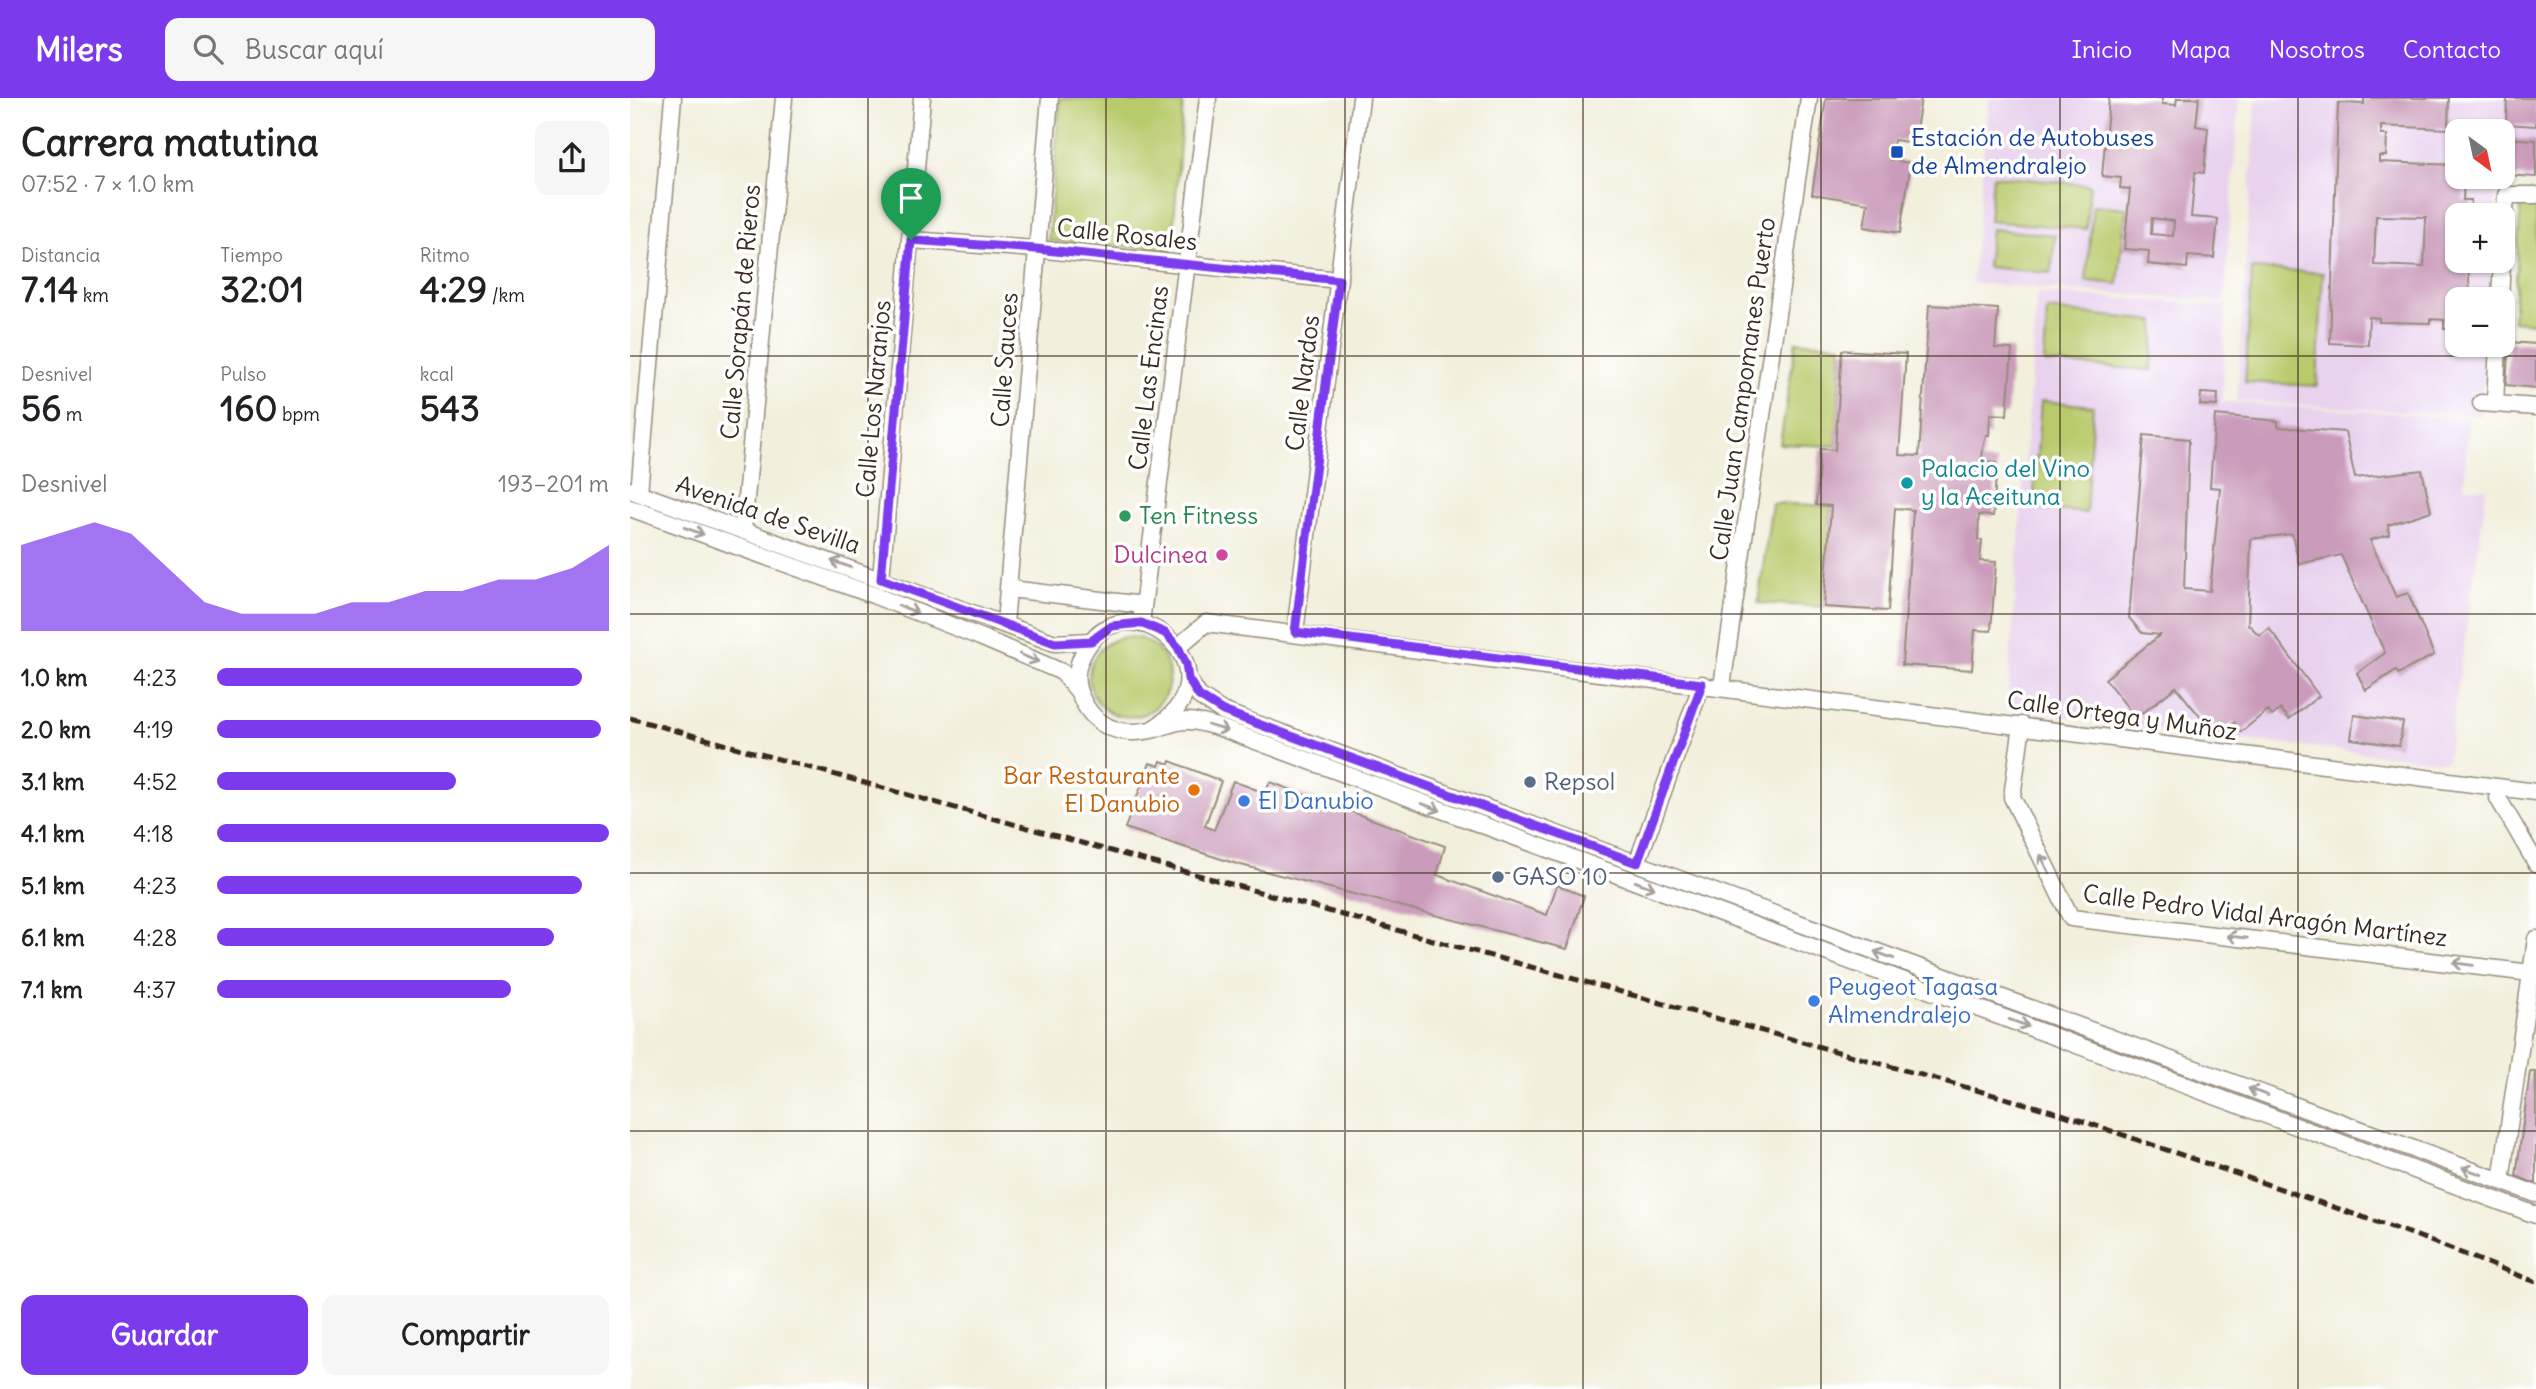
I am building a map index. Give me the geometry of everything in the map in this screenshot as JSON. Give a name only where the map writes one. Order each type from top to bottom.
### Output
[{"type":"street","points":[[634,492],[673,98]]},
{"type":"street","name":"Calle Sorapán de Rieros","points":[[743,530],[784,98]]},
{"type":"street","name":"Calle Los Naranjos","points":[[881,579],[922,98]]},
{"type":"street","name":"Calle Sauces","points":[[1005,624],[1049,98]]},
{"type":"street","name":"Calle Las Encinas","points":[[1141,623],[1208,98]]},
{"type":"street","name":"Calle Nardos","points":[[1295,632],[1361,98]]},
{"type":"street","name":"Calle Juan Campomanes Puerto","points":[[1722,687],[1809,98]]},
{"type":"street","points":[[2506,203],[2506,195],[2536,195]]},
{"type":"street","name":"Calle Rosales","points":[[911,240],[1036,249],[1339,280]]},
{"type":"street","points":[[2496,357],[2488,403],[2536,407]]},
{"type":"street","name":"Avenida de Sevilla","points":[[634,492],[1055,643],[1091,641]]},
{"type":"street","name":"Avenida de Sevilla","points":[[630,508],[873,595],[980,637],[1062,672],[1078,691]]},
{"type":"street","points":[[1010,589],[1143,605]]},
{"type":"street","points":[[2536,1194],[1223,711],[1199,696],[1188,679],[1186,664],[1178,647],[1165,633],[1141,623],[1112,626],[1091,641],[1081,657],[1077,671],[1078,691],[1086,708],[1108,728],[1127,733],[1186,721],[1217,727],[2536,1215]]},
{"type":"street","name":"Calle Ortega y Muñoz","points":[[1178,647],[1206,623],[1295,632],[2536,792]]},
{"type":"street","points":[[1152,730],[1168,720],[1178,709],[1188,679]]},
{"type":"street","points":[[1637,863],[1702,684]]},
{"type":"street","name":"Calle Pedro Vidal Aragón Martínez","points":[[2022,725],[2012,797],[2071,918],[2531,973]]},
{"type":"street","points":[[2498,788],[2497,798],[2536,863]]},
{"type":"street","points":[[2501,1181],[2528,1061],[2531,973],[2536,939]]},
{"type":"shaded area","points":[[1989,98],[2239,98],[2224,302],[1972,283]]},
{"type":"shaded area","points":[[2256,98],[2536,98],[2536,181],[2515,180],[2515,119],[2445,119],[2445,189],[2495,189],[2495,203],[2445,203],[2445,273],[2490,273],[2490,287],[2445,287],[2445,357],[2485,357],[2482,416],[2237,401]]},
{"type":"shaded area","points":[[2037,293],[2226,306],[2222,402],[2468,418],[2464,487],[2487,488],[2447,762],[2226,738],[2007,708]]},
{"type":"green space","points":[[1060,98],[1183,104],[1172,250],[1048,241]]},
{"type":"green space","points":[[1993,176],[2090,185],[2086,229],[1989,221]]},
{"type":"green space","points":[[2521,203],[2536,204],[2536,323],[2515,321]]},
{"type":"green space","points":[[2093,205],[2126,208],[2118,284],[2086,281]]},
{"type":"green space","points":[[1991,229],[2055,235],[2051,273],[1987,267]]},
{"type":"green space","points":[[2252,269],[2323,273],[2317,386],[2245,382]]},
{"type":"green space","points":[[2047,310],[2155,321],[2152,370],[2044,363]]},
{"type":"green space","points":[[1796,341],[1842,345],[1836,446],[1780,444]]},
{"type":"green space","points":[[2041,401],[2093,406],[2086,513],[2033,508]]},
{"type":"green space","points":[[1772,503],[1831,506],[1824,607],[1758,603]]},
{"type":"green space","points":[[1129,637],[1144,640],[1157,649],[1166,662],[1169,677],[1166,692],[1157,705],[1144,714],[1129,717],[1114,714],[1101,705],[1092,692],[1089,677],[1092,662],[1101,649],[1114,640]]},
{"type":"building","points":[[1826,98],[1921,98],[1914,143],[1894,140],[1891,160],[1911,163],[1900,233],[1864,227],[1868,203],[1812,194]]},
{"type":"building","points":[[2109,98],[2162,98],[2162,104],[2176,105],[2177,98],[2199,98],[2196,126],[2208,128],[2204,173],[2195,172],[2191,217],[2218,219],[2214,258],[2188,256],[2187,268],[2148,264],[2149,251],[2124,249],[2130,189],[2120,188],[2121,178],[2102,176]],"holes":[[[2152,218],[2174,221],[2173,236],[2151,234]]]},
{"type":"building","points":[[2364,98],[2449,98],[2445,129],[2381,126],[2381,135],[2387,135],[2386,156],[2379,156],[2379,162],[2445,165],[2445,189],[2463,189],[2463,200],[2471,200],[2471,203],[2445,203],[2445,273],[2469,273],[2469,287],[2445,287],[2445,329],[2444,320],[2430,319],[2430,323],[2379,322],[2379,318],[2369,317],[2368,345],[2330,343],[2338,103],[2364,104]],"holes":[[[2376,216],[2426,217],[2424,267],[2374,265]]]},
{"type":"building","points":[[2507,98],[2536,98],[2536,126],[2515,125],[2515,119],[2506,119]]},
{"type":"building","points":[[2515,139],[2536,140],[2536,177],[2515,176]]},
{"type":"building","name":"Palacio del Vino y la Aceituna","points":[[1929,305],[1998,309],[1995,348],[2012,349],[2007,415],[1990,414],[1989,435],[1986,435],[1983,448],[1982,461],[1997,462],[1993,516],[1979,515],[1978,540],[1982,540],[1980,561],[1996,562],[1991,631],[1975,630],[1972,670],[1902,665],[1913,510],[1895,508],[1888,611],[1824,607],[1831,506],[1816,505],[1820,449],[1835,450],[1842,350],[1906,354],[1899,455],[1919,456]]},
{"type":"building","points":[[2515,342],[2536,344],[2536,388],[2506,385],[2508,357],[2515,357]]},
{"type":"building","points":[[2201,393],[2218,394],[2217,406],[2200,405]]},
{"type":"building","points":[[2215,415],[2278,421],[2278,427],[2345,432],[2355,478],[2422,470],[2431,511],[2388,525],[2389,535],[2370,540],[2396,597],[2408,593],[2434,655],[2398,674],[2396,670],[2366,690],[2357,673],[2385,653],[2341,555],[2299,564],[2292,534],[2251,539],[2248,624],[2259,635],[2269,628],[2319,696],[2289,719],[2281,709],[2272,716],[2268,710],[2241,732],[2234,722],[2215,735],[2176,687],[2136,718],[2105,679],[2160,635],[2142,633],[2129,618],[2144,435],[2189,439],[2184,589],[2210,591],[2220,488],[2210,487]]},
{"type":"building","points":[[2354,715],[2403,722],[2399,746],[2351,739]]},
{"type":"building","points":[[1161,761],[1169,764],[1170,761],[1221,781],[1205,826],[1214,830],[1233,781],[1265,793],[1270,782],[1445,846],[1437,875],[1547,915],[1557,885],[1584,896],[1567,949],[1237,864],[1125,828],[1150,763],[1159,766]]},
{"type":"building","points":[[2530,1072],[2536,1072],[2536,1184],[2516,1176]]},
{"type":"railway","points":[[630,718],[2059,1113],[2412,1234],[2536,1282]]},
{"type":"place","name":"Estación de Autobuses de Almendralejo","points":[[1897,152]]},
{"type":"place","name":"Palacio del Vino y la Aceituna","points":[[1907,483]]},
{"type":"place","name":"Ten Fitness","points":[[1125,516]]},
{"type":"place","name":"Dulcinea","points":[[1222,555]]},
{"type":"place","name":"Repsol","points":[[1530,782]]},
{"type":"place","name":"Bar Restaurante El Danubio","points":[[1194,790]]},
{"type":"place","name":"El Danubio","points":[[1244,801]]},
{"type":"place","name":"GASO 10","points":[[1498,877]]},
{"type":"place","name":"Peugeot Tagasa Almendralejo","points":[[1814,1001]]},
{"type":"route","points":[[911,240],[1036,249],[1339,280],[1295,632],[1702,684],[1637,863],[1223,711],[1199,696],[1188,679],[1186,664],[1178,647],[1165,633],[1141,623],[1112,626],[1091,641],[1055,643],[881,579],[911,240]]}]
